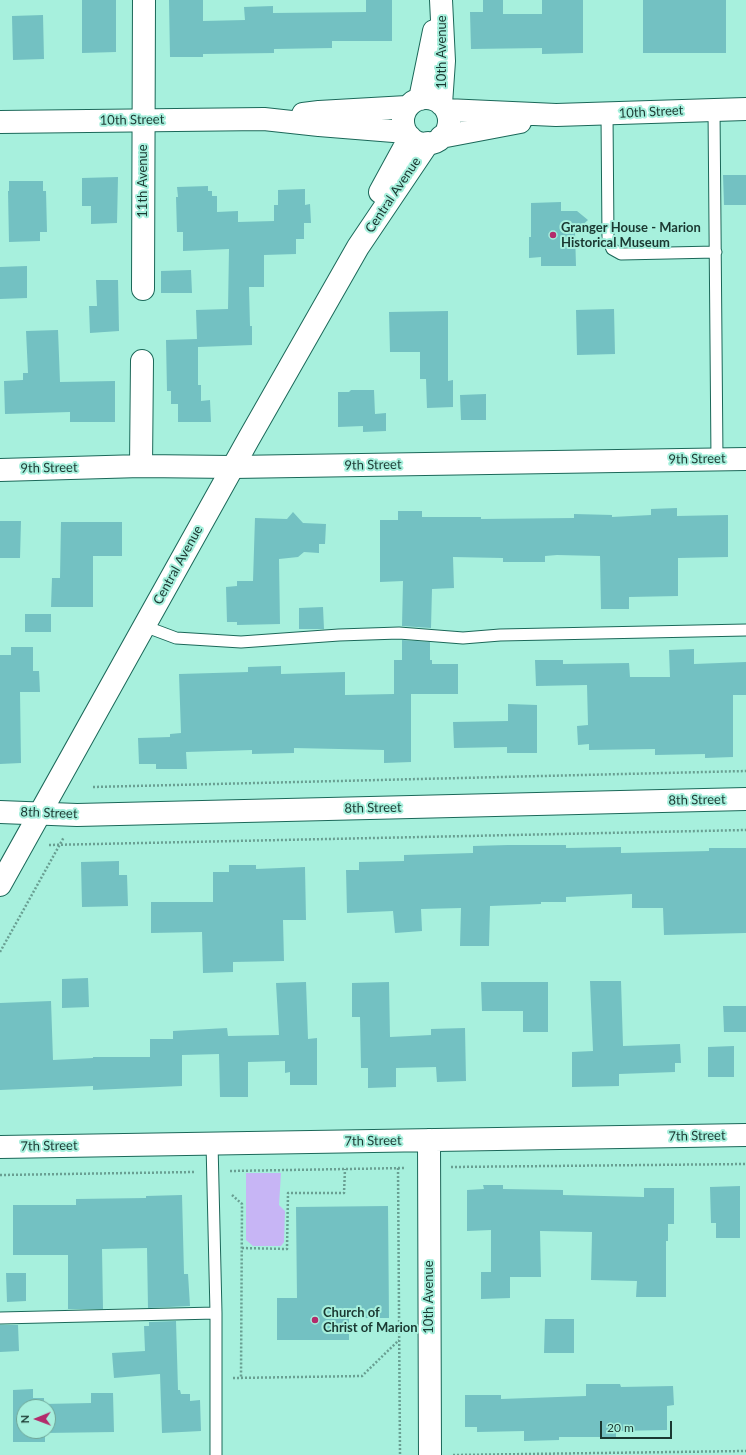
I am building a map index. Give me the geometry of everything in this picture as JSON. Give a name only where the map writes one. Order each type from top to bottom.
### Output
[{"type":"street","name":"11th Avenue","points":[[142,289],[144,0]]},
{"type":"street","name":"10th Avenue","points":[[414,103],[441,0]]},
{"type":"street","name":"10th Avenue","points":[[441,0],[444,61],[443,107]]},
{"type":"street","points":[[428,98],[435,100],[443,107],[448,117],[446,131],[421,137],[403,121],[414,103],[428,98]]},
{"type":"street","name":"10th Street","points":[[264,119],[414,103]]},
{"type":"street","name":"10th Street","points":[[443,107],[556,115],[746,109]]},
{"type":"street","name":"10th Street","points":[[0,122],[264,119],[421,137],[556,115]]},
{"type":"street","name":"Central Avenue","points":[[0,884],[358,247],[379,193],[421,137]]},
{"type":"street","points":[[141,466],[142,361]]},
{"type":"street","name":"9th Street","points":[[0,470],[141,466],[233,467],[746,459]]},
{"type":"street","name":"8th Street","points":[[0,812],[77,815],[746,799]]},
{"type":"street","name":"7th Street","points":[[0,1147],[746,1135]]},
{"type":"street","name":"10th Avenue","points":[[429,1140],[430,1455]]},
{"type":"lane","points":[[714,109],[717,459]]},
{"type":"lane","points":[[607,114],[608,239],[612,249],[622,254],[716,252]]},
{"type":"lane","points":[[144,626],[176,638],[241,642],[339,635],[399,633],[463,638],[500,634],[746,630]]},
{"type":"lane","points":[[212,1143],[216,1313],[216,1455]]},
{"type":"lane","points":[[0,1318],[216,1313]]},
{"type":"path","points":[[93,787],[746,771]]},
{"type":"path","points":[[43,846],[746,830]]},
{"type":"path","points":[[0,952],[67,832]]},
{"type":"path","points":[[446,1168],[746,1164]]},
{"type":"path","points":[[398,1168],[400,1455]]},
{"type":"path","points":[[242,1248],[287,1249],[288,1193],[344,1193],[345,1169]]},
{"type":"path","points":[[213,1179],[242,1204],[241,1378]]},
{"type":"path","points":[[216,1378],[362,1376],[399,1340]]},
{"type":"path","points":[[450,1455],[746,1451]]},
{"type":"shaded area","points":[[246,1173],[281,1173],[279,1205],[285,1211],[284,1242],[281,1246],[253,1246],[246,1240]]},
{"type":"building","points":[[82,0],[116,0],[116,52],[82,53]]},
{"type":"building","points":[[169,0],[203,0],[203,21],[245,20],[244,7],[273,6],[273,13],[366,12],[366,0],[392,0],[392,41],[332,41],[332,48],[274,49],[274,53],[203,54],[203,57],[170,57]]},
{"type":"building","points":[[483,0],[503,0],[503,14],[542,14],[542,0],[583,0],[583,53],[542,54],[542,48],[471,49],[470,12],[483,12]]},
{"type":"building","points":[[643,0],[726,0],[726,53],[643,53]]},
{"type":"building","points":[[43,15],[44,59],[13,60],[12,16]]},
{"type":"building","points":[[723,175],[746,175],[746,205],[724,205]]},
{"type":"building","points":[[118,177],[117,223],[91,224],[91,206],[82,206],[82,178]]},
{"type":"building","points":[[9,181],[43,181],[43,191],[46,191],[47,232],[40,232],[40,241],[9,242]]},
{"type":"building","points":[[208,186],[208,191],[212,191],[212,196],[217,196],[217,212],[238,211],[238,222],[274,221],[274,205],[278,205],[278,190],[305,189],[305,205],[310,204],[311,223],[304,223],[304,239],[296,239],[296,254],[264,255],[264,287],[249,287],[252,345],[198,347],[198,385],[201,385],[201,401],[210,400],[211,422],[178,422],[178,404],[171,404],[171,391],[167,391],[166,340],[197,339],[196,310],[228,309],[229,249],[183,251],[183,232],[177,232],[177,187]]},
{"type":"building","name":"Granger House - Marion Historical Museum","points":[[561,202],[561,211],[577,211],[588,220],[580,227],[581,232],[575,232],[576,266],[541,266],[541,257],[529,258],[529,237],[531,237],[531,203]]},
{"type":"building","points":[[27,266],[27,298],[0,299],[0,267]]},
{"type":"building","points":[[191,270],[192,293],[161,293],[161,271]]},
{"type":"building","points":[[96,280],[118,280],[119,331],[90,333],[89,306],[97,306]]},
{"type":"building","points":[[614,309],[615,354],[577,355],[576,310]]},
{"type":"building","points":[[448,311],[448,381],[453,380],[453,407],[427,408],[426,379],[420,379],[420,352],[390,352],[389,312]]},
{"type":"building","points":[[58,330],[60,382],[115,381],[115,422],[70,422],[70,412],[5,414],[4,381],[23,380],[23,373],[28,373],[26,331]]},
{"type":"building","points":[[351,390],[374,390],[375,414],[386,413],[386,431],[363,432],[363,426],[338,427],[338,392],[349,392]]},
{"type":"building","points":[[486,394],[486,420],[461,420],[460,395]]},
{"type":"building","points":[[677,508],[677,516],[728,515],[728,557],[678,558],[678,596],[629,597],[629,609],[601,609],[600,556],[545,556],[545,562],[503,562],[503,558],[453,557],[454,588],[432,589],[431,628],[402,626],[403,581],[380,582],[380,520],[398,520],[398,511],[422,511],[422,517],[481,517],[481,519],[574,518],[574,514],[612,515],[612,517],[651,515],[651,509]]},
{"type":"building","points":[[293,512],[303,523],[326,524],[325,544],[319,544],[319,553],[304,552],[298,557],[279,559],[280,624],[237,625],[237,622],[227,622],[226,587],[237,586],[237,581],[253,581],[255,518],[287,519]]},
{"type":"building","points":[[0,521],[21,521],[20,558],[0,558]]},
{"type":"building","points":[[61,522],[122,522],[122,556],[93,556],[93,607],[51,607],[52,578],[60,578]]},
{"type":"building","points":[[323,607],[324,629],[299,629],[299,608]]},
{"type":"building","points":[[25,614],[51,614],[51,632],[25,632]]},
{"type":"building","points":[[402,640],[430,642],[430,660],[432,660],[432,664],[458,664],[458,694],[411,694],[411,762],[384,763],[384,750],[294,748],[294,753],[252,754],[252,750],[186,752],[187,769],[156,769],[156,764],[139,764],[138,738],[170,737],[170,734],[181,733],[179,674],[248,672],[248,667],[281,666],[281,674],[345,672],[345,695],[394,694],[394,660],[402,660]]},
{"type":"building","points":[[11,647],[33,647],[33,671],[39,671],[40,692],[20,692],[21,763],[0,764],[0,655],[11,655]]},
{"type":"building","points":[[694,649],[694,664],[746,662],[746,695],[733,695],[733,757],[705,758],[705,754],[655,755],[655,749],[589,750],[589,744],[578,745],[577,726],[588,725],[587,685],[536,686],[535,660],[563,660],[563,664],[629,663],[630,677],[670,677],[669,650]]},
{"type":"building","points":[[508,704],[537,705],[537,753],[507,753],[507,747],[454,748],[453,722],[508,721]]},
{"type":"building","points":[[566,845],[566,848],[621,847],[621,853],[709,851],[709,848],[746,848],[746,933],[664,935],[663,908],[632,908],[632,894],[566,897],[566,902],[541,902],[541,904],[490,906],[489,946],[460,946],[461,908],[421,909],[422,931],[395,933],[393,911],[347,913],[346,870],[359,870],[359,862],[404,861],[404,855],[473,853],[473,846]]},
{"type":"building","points":[[119,861],[119,875],[127,875],[128,906],[82,907],[81,862]]},
{"type":"building","points":[[229,865],[256,865],[256,869],[305,867],[306,920],[283,920],[284,961],[233,962],[233,972],[203,973],[202,932],[151,933],[151,902],[213,902],[213,872],[229,872]]},
{"type":"building","points":[[88,978],[89,1007],[62,1008],[62,979]]},
{"type":"building","points":[[590,981],[621,981],[623,1046],[680,1044],[681,1063],[675,1063],[675,1072],[619,1074],[619,1086],[572,1087],[572,1052],[593,1051]]},
{"type":"building","points":[[306,982],[308,1039],[317,1038],[317,1085],[290,1085],[290,1072],[285,1073],[285,1061],[248,1062],[248,1097],[220,1097],[219,1054],[182,1055],[182,1086],[93,1090],[93,1086],[0,1090],[0,1003],[51,1001],[53,1060],[93,1057],[150,1057],[150,1039],[173,1039],[173,1031],[227,1028],[228,1036],[279,1035],[276,983]]},
{"type":"building","points":[[389,982],[390,1037],[431,1035],[431,1029],[465,1028],[466,1081],[437,1082],[436,1067],[396,1068],[396,1087],[368,1088],[368,1068],[361,1068],[360,1017],[352,1017],[352,983]]},
{"type":"building","points":[[481,982],[548,982],[548,1032],[523,1032],[523,1011],[482,1011]]},
{"type":"building","points":[[723,1006],[746,1006],[746,1032],[724,1032]]},
{"type":"building","points":[[734,1046],[734,1077],[708,1077],[708,1047]]},
{"type":"building","points":[[483,1185],[503,1185],[503,1189],[563,1190],[563,1195],[644,1197],[644,1188],[674,1188],[674,1224],[668,1224],[668,1241],[666,1241],[666,1297],[636,1297],[637,1281],[591,1280],[592,1232],[540,1231],[541,1277],[510,1277],[510,1298],[481,1299],[481,1272],[491,1272],[491,1230],[467,1231],[467,1190],[484,1189]]},
{"type":"building","points":[[740,1186],[740,1238],[716,1238],[716,1223],[711,1223],[710,1187]]},
{"type":"building","points":[[182,1195],[184,1274],[188,1274],[190,1306],[148,1308],[147,1248],[102,1249],[103,1309],[68,1309],[68,1255],[13,1255],[13,1205],[76,1205],[76,1199],[146,1198],[146,1196]]},
{"type":"building","name":"Church of Christ of Marion","points":[[388,1206],[389,1318],[349,1318],[349,1340],[277,1340],[277,1298],[297,1298],[296,1207]]},
{"type":"building","points":[[6,1273],[26,1273],[26,1301],[7,1302]]},
{"type":"building","points":[[545,1319],[574,1319],[574,1353],[544,1353]]},
{"type":"building","points":[[176,1321],[178,1390],[180,1390],[181,1394],[190,1394],[190,1401],[200,1400],[201,1431],[162,1433],[160,1374],[114,1378],[112,1353],[145,1351],[144,1326],[149,1326],[149,1322]]},
{"type":"building","points":[[0,1325],[18,1325],[19,1351],[0,1352]]},
{"type":"building","points":[[586,1384],[620,1384],[621,1387],[673,1386],[674,1405],[667,1406],[667,1430],[616,1431],[616,1437],[559,1437],[559,1440],[524,1441],[524,1431],[477,1432],[477,1427],[465,1427],[465,1395],[501,1395],[501,1399],[586,1396]]},
{"type":"building","points":[[33,1389],[33,1398],[44,1399],[16,1399],[16,1439],[45,1439],[45,1442],[13,1442],[13,1390]]},
{"type":"building","points":[[91,1393],[113,1393],[114,1432],[56,1433],[56,1404],[91,1403]]},
{"type":"place","name":"Granger House - Marion Historical Museum","points":[[553,235]]},
{"type":"place","name":"Church of Christ of Marion","points":[[315,1320]]}]
